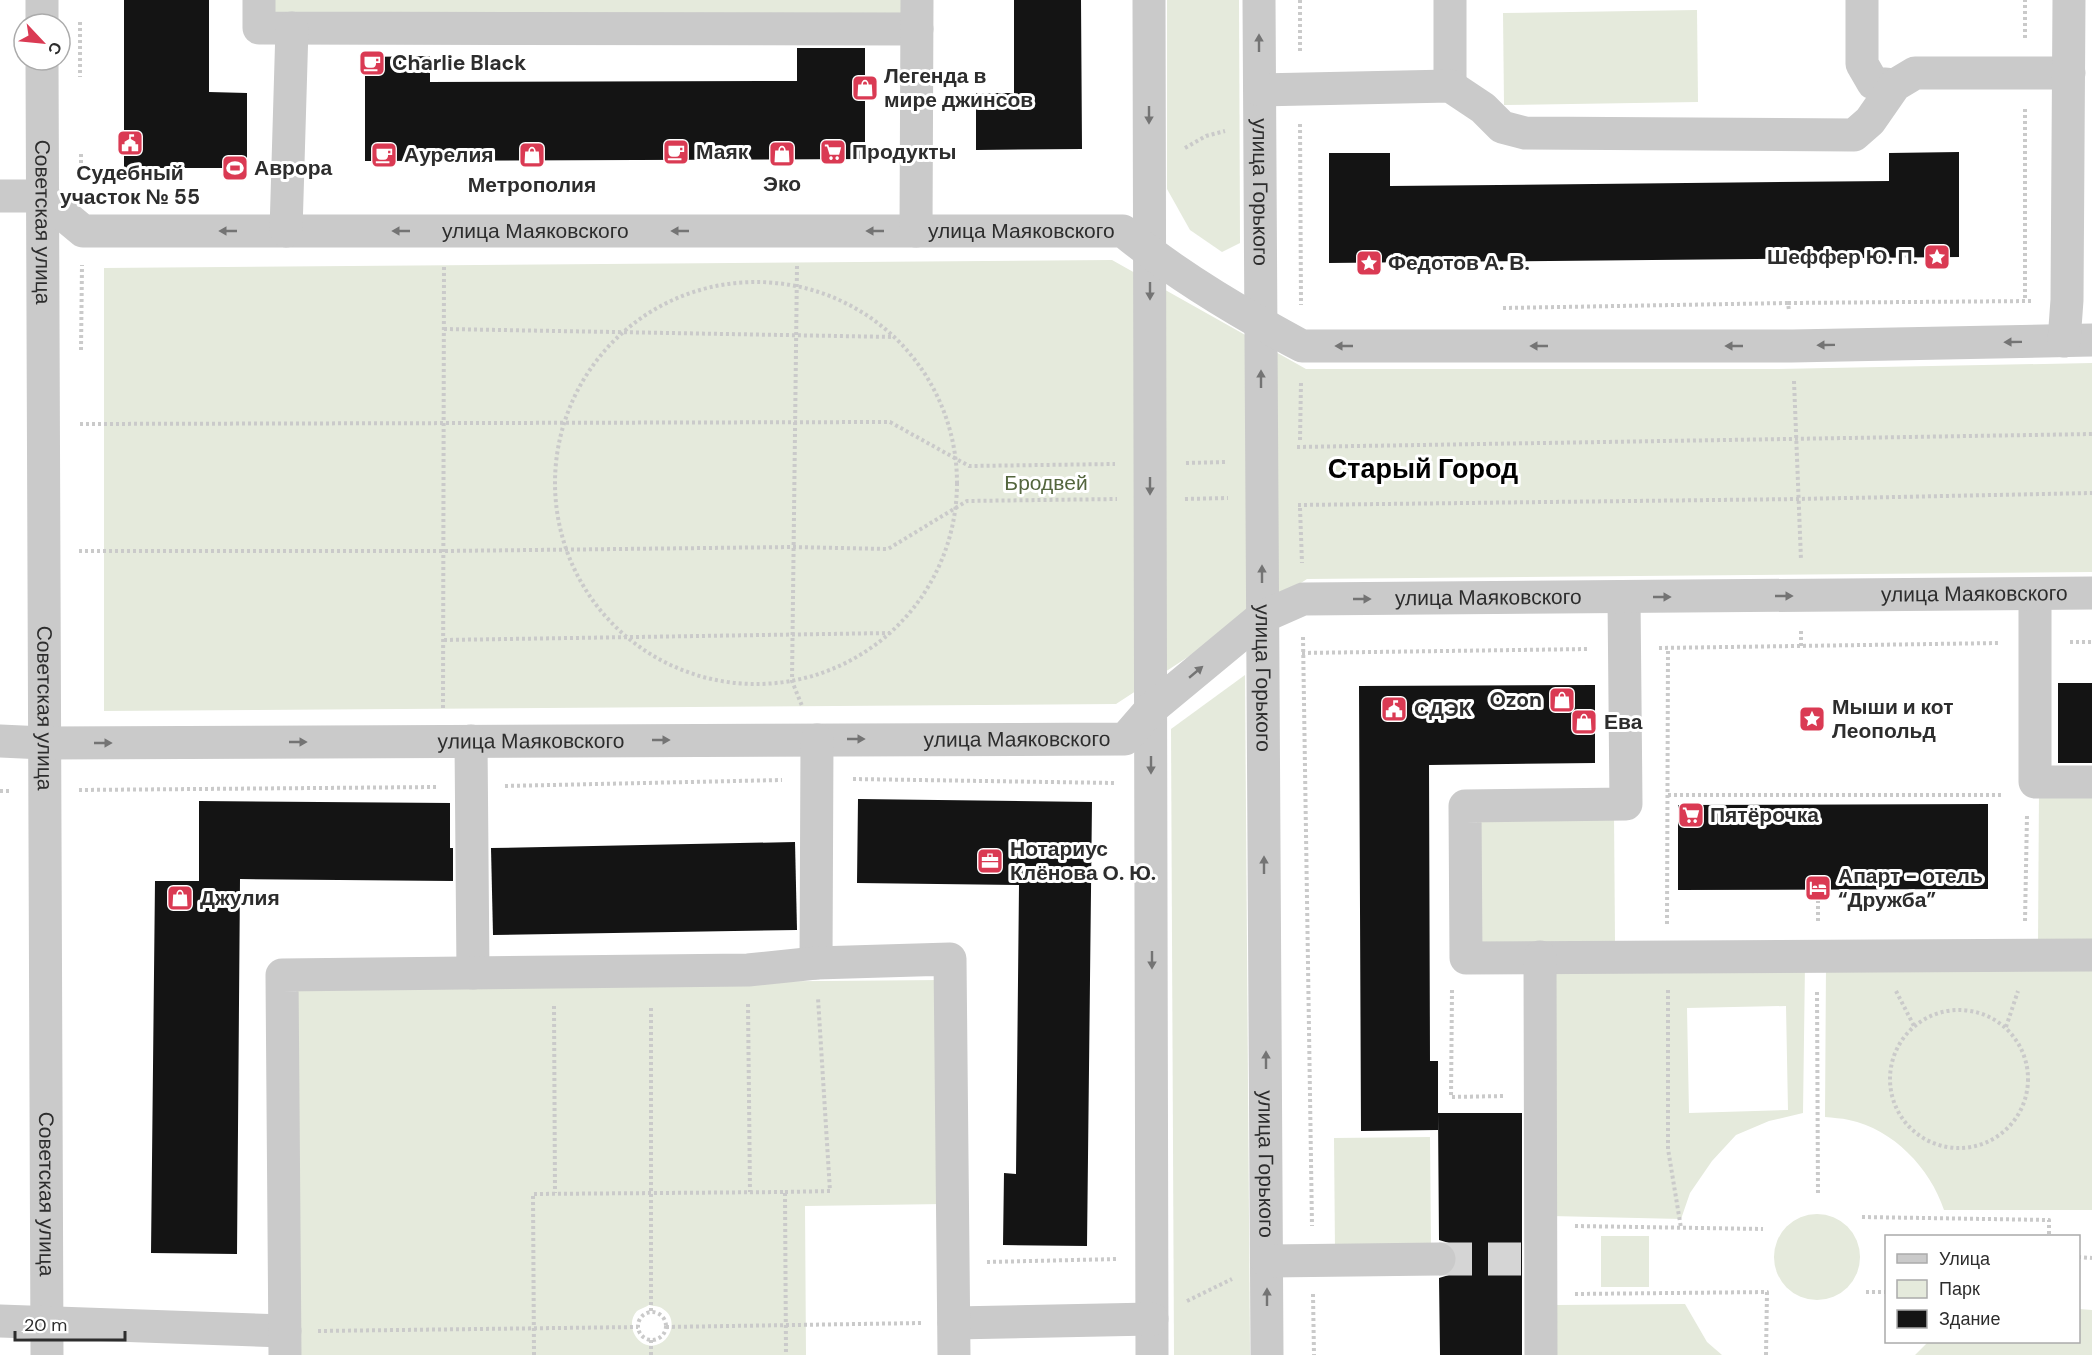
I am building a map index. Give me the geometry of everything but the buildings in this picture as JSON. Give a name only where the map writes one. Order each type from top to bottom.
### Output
[{"type":"street","points":[[259,0],[259,28],[917,14],[916,231]]},
{"type":"street","points":[[1149,0],[1152,1355]]},
{"type":"street","name":"улица Горького","points":[[1259,0],[1267,1355]]},
{"type":"street","points":[[1450,0],[1450,86]]},
{"type":"street","points":[[1862,0],[1862,64],[1873,83],[1895,85]]},
{"type":"street","points":[[2069,0],[2067,300],[2078,340]]},
{"type":"street","points":[[286,231],[292,28]]},
{"type":"street","name":"Советская улица","points":[[42,72],[47,1339]]},
{"type":"street","points":[[1260,90],[1450,86],[1483,108],[1502,127],[1525,133],[1854,135],[1870,121],[1895,85],[1915,73],[2069,73]]},
{"type":"street","points":[[0,196],[41,196],[83,231]]},
{"type":"street","name":"улица Маяковского","points":[[83,231],[1123,231],[1150,253],[1261,324],[1302,346],[1792,346],[2078,340]]},
{"type":"street","name":"улица Маяковского","points":[[0,741],[44,743],[1125,738],[1151,709],[1262,617],[1303,599],[2092,593]]},
{"type":"street","points":[[2031,786],[2035,594]]},
{"type":"street","points":[[1624,597],[1626,804],[1465,806],[1466,958],[2092,955]]},
{"type":"street","points":[[816,963],[817,740]]},
{"type":"street","points":[[457,741],[472,787],[474,973]]},
{"type":"street","points":[[2031,786],[2035,782],[2092,782]]},
{"type":"street","points":[[1540,957],[1542,1226],[1532,1259],[1542,1295],[1541,1355]]},
{"type":"street","points":[[0,1321],[47,1339],[285,1343],[282,975],[748,970],[816,963],[950,959],[954,1355]]},
{"type":"street","points":[[1267,1261],[1439,1259]]},
{"type":"street","points":[[954,1323],[1152,1319]]},
{"type":"path","points":[[2025,0],[2025,301]]},
{"type":"path","points":[[80,12],[80,81]]},
{"type":"path","points":[[1149,169],[1206,136],[1259,123]]},
{"type":"path","points":[[81,150],[83,231]]},
{"type":"path","points":[[444,231],[444,640],[457,741]]},
{"type":"path","points":[[792,681],[797,231]]},
{"type":"path","points":[[742,282],[776,282],[796,286],[840,299],[869,316],[895,336],[917,362],[935,389],[948,420],[956,459],[958,486],[956,508],[946,551],[932,582],[914,609],[891,633],[864,653],[835,669],[770,685],[737,684],[704,678],[673,667],[644,651],[627,638],[596,605],[578,577],[566,549],[557,514],[555,481],[558,447],[564,423],[580,385],[599,357],[623,332],[649,313],[678,297],[710,287],[742,282]]},
{"type":"path","points":[[1788,303],[2067,300]]},
{"type":"path","points":[[444,329],[895,336]]},
{"type":"path","points":[[1792,346],[1802,596],[1801,646]]},
{"type":"path","points":[[80,424],[890,422],[969,466],[1262,462],[1300,446],[2092,434]]},
{"type":"path","points":[[78,551],[445,551],[793,547],[888,549],[967,501],[1262,498],[1300,506],[2092,493]]},
{"type":"path","points":[[444,640],[891,633]]},
{"type":"path","points":[[1263,654],[2092,642]]},
{"type":"path","points":[[1668,648],[1668,1149],[1681,1228]]},
{"type":"path","points":[[1304,653],[1314,1355]]},
{"type":"path","points":[[0,791],[472,787],[818,779],[1124,783]]},
{"type":"path","points":[[1668,795],[2031,786],[2025,970],[2006,1027]]},
{"type":"path","points":[[1818,889],[1818,1196]]},
{"type":"path","points":[[534,1355],[533,1194],[830,1191],[816,963]]},
{"type":"path","points":[[748,970],[750,1192]]},
{"type":"path","points":[[651,971],[653,1193],[651,1311]]},
{"type":"path","points":[[554,972],[555,1194]]},
{"type":"path","points":[[1895,990],[1914,1026]]},
{"type":"path","points":[[1950,1010],[1970,1010],[1989,1016],[2006,1027],[2019,1042],[2027,1060],[2029,1080],[2026,1100],[2018,1118],[2004,1132],[1987,1143],[1968,1149],[1948,1148],[1930,1142],[1913,1131],[1900,1116],[1892,1098],[1889,1078],[1893,1059],[1901,1041],[1914,1026],[1931,1015],[1950,1010]]},
{"type":"path","points":[[785,1192],[786,1355]]},
{"type":"path","points":[[1862,1217],[2049,1220],[2049,1235]]},
{"type":"path","points":[[1542,1226],[1763,1229]]},
{"type":"path","points":[[954,1263],[1128,1259]]},
{"type":"path","points":[[1152,1319],[1267,1261]]},
{"type":"path","points":[[1542,1295],[1767,1292],[1766,1355]]},
{"type":"path","points":[[1866,1292],[1885,1292]]},
{"type":"path","points":[[651,1311],[660,1313],[666,1327],[662,1337],[651,1340],[645,1339],[638,1332],[637,1323],[641,1315],[651,1311]]},
{"type":"path","points":[[666,1327],[954,1323]]},
{"type":"path","points":[[285,1343],[534,1328],[638,1327]]},
{"type":"path","points":[[651,1340],[651,1355]]},
{"type":"green space","points":[[268,0],[909,0],[908,20],[267,20]]},
{"type":"green space","points":[[1167,0],[1239,0],[1240,243],[1222,252],[1190,230],[1167,189]]},
{"type":"green space","points":[[1697,10],[1698,102],[1504,105],[1503,13]]},
{"type":"green space","name":"Бродвей","points":[[1112,260],[1306,369],[1775,369],[2092,363],[2092,572],[1307,579],[1116,704],[104,711],[104,268]]},
{"type":"green space","points":[[1245,675],[1250,1355],[1174,1355],[1171,729]]},
{"type":"green space","points":[[2039,790],[2092,790],[2092,943],[2038,943]]},
{"type":"green space","points":[[1614,814],[1615,941],[1478,943],[1477,815]]},
{"type":"green space","points":[[1805,963],[1803,1113],[1769,1121],[1736,1135],[1712,1161],[1690,1193],[1681,1219],[1551,1216],[1550,967]],"holes":[[[1786,1006],[1788,1110],[1689,1113],[1687,1008]]]},
{"type":"green space","points":[[1826,963],[2092,963],[2092,1210],[1944,1210],[1929,1179],[1919,1165],[1895,1141],[1865,1125],[1846,1119],[1825,1117]]},
{"type":"green space","points":[[942,980],[944,1204],[805,1206],[806,1355],[299,1355],[296,985]],"holes":[[[649,1305],[660,1307],[668,1313],[672,1323],[666,1339],[662,1343],[649,1346],[635,1335],[632,1323],[637,1311]]]},
{"type":"green space","points":[[1430,1137],[1431,1251],[1335,1252],[1334,1138]]},
{"type":"green space","points":[[1817,1214],[1833,1218],[1847,1227],[1856,1241],[1860,1257],[1856,1273],[1847,1287],[1833,1296],[1817,1300],[1801,1296],[1787,1287],[1778,1273],[1774,1257],[1778,1241],[1787,1227],[1801,1218]]},
{"type":"green space","points":[[1601,1236],[1649,1236],[1649,1287],[1601,1287]]},
{"type":"green space","points":[[1685,1304],[1707,1342],[1722,1355],[1555,1355],[1555,1305]]},
{"type":"green space","points":[[2080,1309],[2092,1310],[2092,1355],[1915,1355],[1927,1343],[2080,1343]]},
{"type":"tunnel","points":[[1439,1259],[1523,1259]]},
{"type":"place","name":"Charlie Black","points":[[372,63]]},
{"type":"place","name":"Легенда в мире джинсов","points":[[865,88]]},
{"type":"place","name":"Судебный участок № 55","points":[[130,143]]},
{"type":"place","name":"Маяк","points":[[676,152]]},
{"type":"place","name":"Продукты","points":[[833,152]]},
{"type":"place","name":"Эко","points":[[782,154]]},
{"type":"place","name":"Аурелия","points":[[384,155]]},
{"type":"place","name":"Метрополия","points":[[532,155]]},
{"type":"place","name":"Аврора","points":[[235,168]]},
{"type":"place","name":"Шеффер Ю. П.","points":[[1937,257]]},
{"type":"place","name":"Федотов А. В.","points":[[1369,263]]},
{"type":"place","name":"Ozon","points":[[1562,700]]},
{"type":"place","name":"СДЭК","points":[[1394,709]]},
{"type":"place","name":"Мыши и кот Леопольд","points":[[1812,719]]},
{"type":"place","name":"Ева","points":[[1584,722]]},
{"type":"place","name":"Пятёрочка","points":[[1691,815]]},
{"type":"place","name":"Нотариус Клёнова О. Ю.","points":[[990,861]]},
{"type":"place","name":"Апарт - отель “Дружба”","points":[[1818,888]]},
{"type":"place","name":"Джулия","points":[[180,898]]},
{"type":"district","name":"Старый Город","points":[[1423,468]]}]
